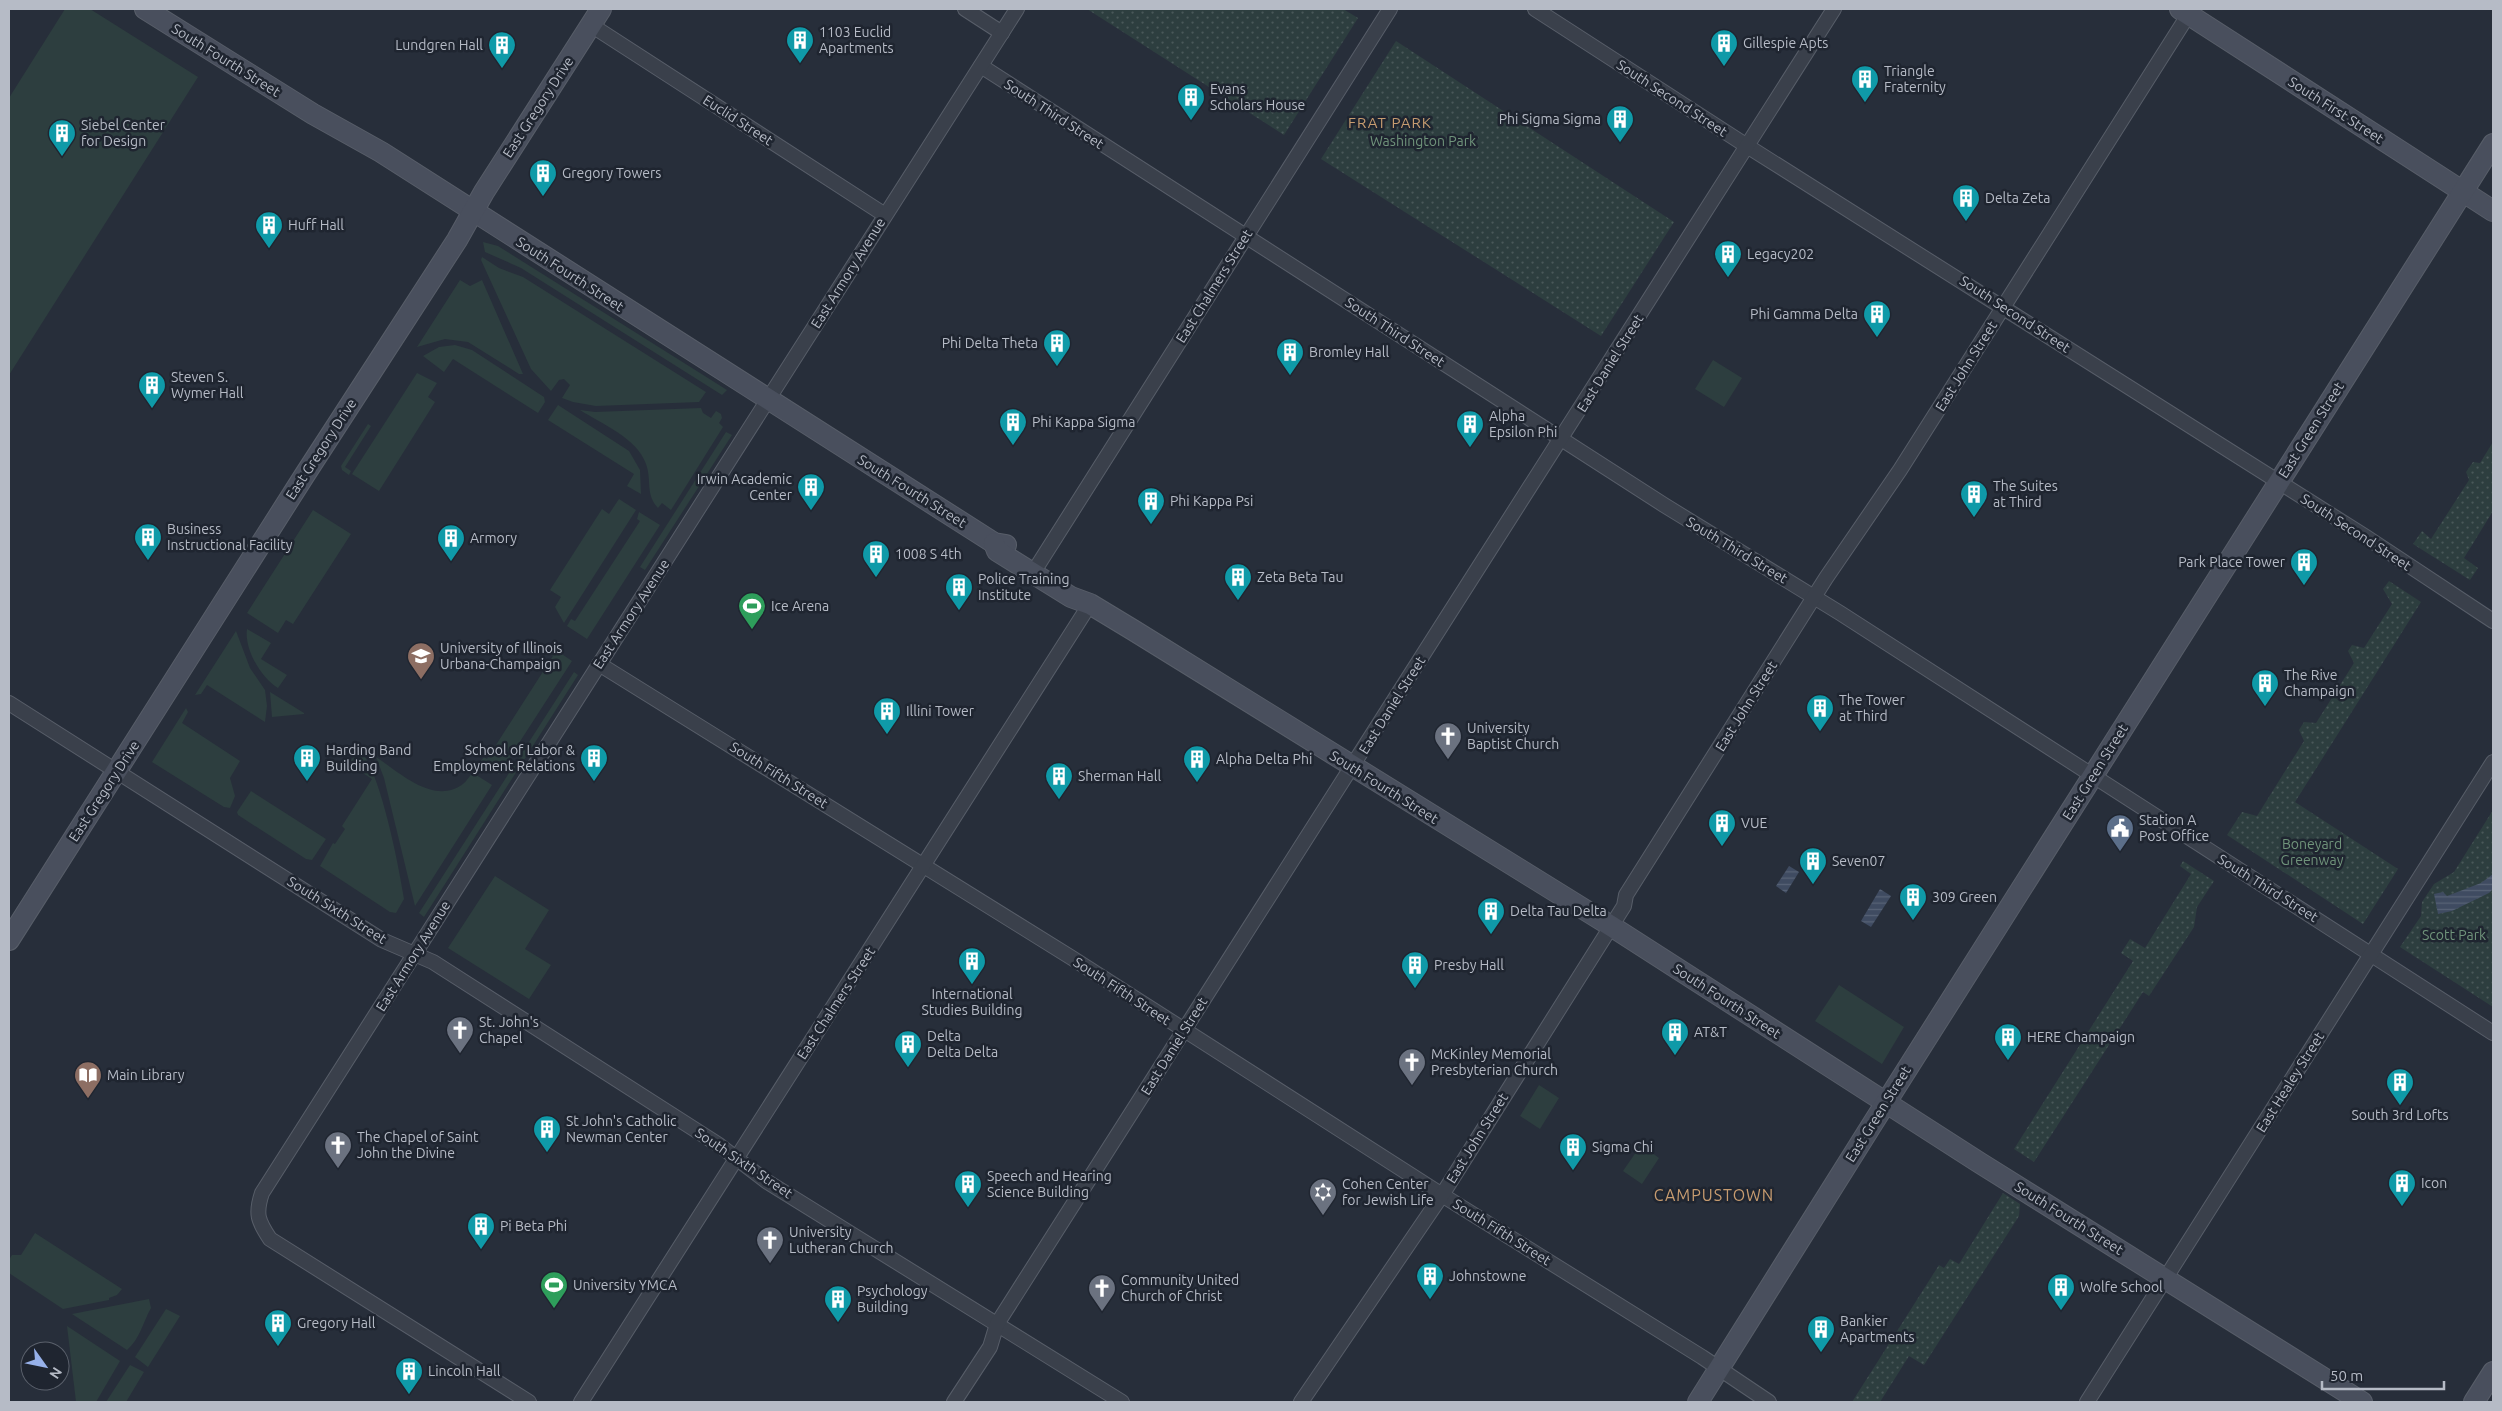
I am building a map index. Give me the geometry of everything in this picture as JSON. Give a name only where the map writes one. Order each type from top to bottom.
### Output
[{"type":"street","name":"South Fourth Street","points":[[145,9],[473,211],[994,543],[1003,543],[1077,588],[1090,604]]},
{"type":"street","points":[[965,9],[1002,33]]},
{"type":"street","name":"East Armory Avenue","points":[[529,1402],[394,1316],[289,1253],[270,1239],[257,1213],[258,1206],[266,1184],[1017,9]]},
{"type":"street","name":"East Chalmers Street","points":[[1038,565],[1390,9]]},
{"type":"street","name":"South Second Street","points":[[1535,9],[1747,146],[2366,537],[2493,621]]},
{"type":"street","name":"East Daniel Street","points":[[954,1402],[990,1347],[997,1324],[1834,9]]},
{"type":"street","name":"South First Street","points":[[2187,10],[2493,211]]},
{"type":"street","name":"East John Street","points":[[1301,1402],[1442,1195],[1624,906],[1626,895],[1814,597],[1900,470],[2004,307],[2187,10]]},
{"type":"street","name":"East Gregory Drive","points":[[9,940],[304,476],[457,240],[473,211],[596,17]]},
{"type":"street","name":"Euclid Street","points":[[596,17],[885,215]]},
{"type":"street","name":"South Third Street","points":[[981,66],[1710,535],[1814,597],[2493,1033]]},
{"type":"street","name":"East Green Street","points":[[1698,1402],[2493,144]]},
{"type":"street","name":"South Fourth Street","points":[[994,543],[997,551],[1071,598],[1090,604],[1352,768],[1611,926],[2362,1402]]},
{"type":"street","name":"East Chalmers Street","points":[[581,1402],[1090,604]]},
{"type":"street","name":"South Fifth Street","points":[[599,664],[925,865],[1442,1195],[1720,1369],[1769,1402]]},
{"type":"street","name":"South Sixth Street","points":[[9,703],[382,940],[433,962],[719,1145],[766,1181],[1122,1402]]},
{"type":"street","name":"East Healey Street","points":[[2088,1402],[2493,762]]},
{"type":"street","points":[[2474,1402],[2493,1372]]},
{"type":"green space","points":[[65,9],[90,9],[198,77],[9,375],[9,98]]},
{"type":"green space","points":[[1087,9],[1343,9],[1358,18],[1284,135]]},
{"type":"green space","name":"Washington Park","points":[[1396,41],[1674,222],[1601,336],[1321,159]]},
{"type":"green space","points":[[483,242],[498,246],[727,390],[722,395],[521,268],[485,252]]},
{"type":"green space","points":[[482,257],[499,268],[523,277],[706,392],[699,402],[596,406],[562,398],[570,385],[564,379],[559,380],[551,391],[531,369],[481,260]]},
{"type":"green space","points":[[460,280],[470,286],[482,280],[523,374],[519,374],[468,342],[445,339],[417,347]]},
{"type":"green space","points":[[455,345],[472,350],[544,397],[545,402],[538,413],[453,359],[444,372],[423,356],[439,347]]},
{"type":"green space","points":[[1713,360],[1742,378],[1724,407],[1695,389]]},
{"type":"green space","points":[[417,373],[437,383],[428,397],[435,402],[379,491],[352,474]]},
{"type":"green space","points":[[558,405],[629,451],[640,470],[641,494],[627,486],[634,474],[548,420]]},
{"type":"green space","points":[[701,408],[703,413],[711,418],[716,411],[721,414],[722,418],[719,423],[723,427],[671,510],[662,503],[658,508],[654,503],[651,497],[646,464],[635,447],[618,432],[580,410],[595,412]]},
{"type":"green space","points":[[368,424],[371,426],[345,467],[351,471],[349,475],[342,470],[341,466]]},
{"type":"green space","points":[[726,432],[732,435],[645,570],[640,567]]},
{"type":"green space","points":[[2493,442],[2493,511],[2464,558],[2478,568],[2470,580],[2413,544],[2422,531],[2431,539],[2469,480],[2466,472],[2473,462],[2480,463]]},
{"type":"green space","points":[[619,499],[636,510],[564,623],[555,607],[561,597],[550,590],[602,509],[609,514]]},
{"type":"green space","points":[[313,510],[351,534],[293,624],[286,620],[278,633],[247,613]]},
{"type":"green space","points":[[639,512],[660,525],[587,639],[567,626],[571,619],[575,621],[640,521],[637,519]]},
{"type":"green space","name":"Boneyard Greenway","points":[[2389,581],[2421,602],[2295,802],[2398,869],[2363,924],[2227,835],[2242,812],[2257,816],[2304,741],[2299,730],[2304,722],[2316,723],[2354,663],[2348,651],[2352,645],[2364,648],[2392,604],[2383,589]]},
{"type":"green space","points":[[247,629],[271,643],[261,659],[287,675],[278,688],[266,677],[255,662],[248,645]]},
{"type":"green space","points":[[236,631],[250,668],[265,690],[267,706],[265,722],[207,685],[201,694],[195,695]]},
{"type":"green space","points":[[553,648],[572,661],[499,774],[480,762],[484,757],[487,759],[553,656],[550,653]]},
{"type":"green space","points":[[574,672],[578,675],[424,917],[419,913]]},
{"type":"green space","points":[[270,692],[304,713],[304,714],[272,717]]},
{"type":"green space","points":[[186,708],[188,712],[182,723],[240,761],[230,778],[235,796],[230,808],[224,807],[152,762]]},
{"type":"green space","points":[[356,753],[360,756],[362,753],[369,764],[388,822],[404,899],[396,913],[390,912],[320,866],[333,843],[335,844],[345,829],[342,826],[372,779],[349,764]]},
{"type":"green space","points":[[376,757],[406,778],[429,789],[440,791],[452,790],[463,784],[473,773],[492,785],[415,906],[384,778]]},
{"type":"green space","points":[[251,791],[326,839],[312,860],[306,859],[238,815],[237,812]]},
{"type":"green space","name":"Scott Park","points":[[2493,810],[2493,1007],[2400,947],[2421,916],[2422,902],[2434,884],[2454,872]]},
{"type":"green space","points":[[2183,861],[2214,881],[2197,907],[2194,927],[2149,996],[2143,992],[2034,1162],[2014,1149],[2133,961],[2121,953],[2130,939],[2145,948],[2191,874],[2180,866]]},
{"type":"green space","points":[[495,876],[549,910],[525,949],[551,965],[529,999],[448,948]]},
{"type":"green space","points":[[1839,985],[1904,1027],[1882,1064],[1815,1021]]},
{"type":"green space","points":[[1539,1085],[1559,1098],[1540,1129],[1520,1116]]},
{"type":"green space","points":[[1641,1145],[1659,1158],[1642,1184],[1623,1171]]},
{"type":"green space","points":[[2003,1193],[2020,1204],[2019,1216],[1924,1365],[1909,1356],[1880,1402],[1852,1402],[1939,1265],[1944,1268],[1950,1259],[1959,1264]]},
{"type":"green space","points":[[35,1233],[122,1289],[117,1295],[109,1298],[109,1300],[63,1309],[9,1273],[9,1260],[12,1255],[21,1255]]},
{"type":"green space","points":[[149,1299],[151,1308],[138,1336],[127,1350],[72,1314]]},
{"type":"green space","points":[[166,1309],[180,1316],[148,1367],[135,1357]]},
{"type":"green space","points":[[67,1326],[120,1361],[96,1402],[76,1402]]},
{"type":"green space","points":[[130,1365],[144,1372],[126,1402],[106,1402]]},
{"type":"water","points":[[1789,866],[1799,872],[1786,893],[1776,886]]},
{"type":"water","points":[[2493,874],[2493,889],[2489,893],[2452,911],[2438,914],[2434,894],[2443,892],[2447,896],[2481,883]]},
{"type":"water","points":[[1880,889],[1891,896],[1871,927],[1861,921]]},
{"type":"place","name":"1103 Euclid Apartments","points":[[800,64]]},
{"type":"place","name":"Gillespie Apts","points":[[1724,67]]},
{"type":"place","name":"Lundgren Hall","points":[[502,69]]},
{"type":"place","name":"Triangle Fraternity","points":[[1865,103]]},
{"type":"place","name":"Evans Scholars House","points":[[1191,121]]},
{"type":"place","name":"Phi Sigma Sigma","points":[[1620,143]]},
{"type":"place","name":"Siebel Center for Design","points":[[62,157]]},
{"type":"place","name":"Gregory Towers","points":[[543,197]]},
{"type":"place","name":"Delta Zeta","points":[[1966,222]]},
{"type":"place","name":"Huff Hall","points":[[269,249]]},
{"type":"place","name":"Legacy202","points":[[1728,278]]},
{"type":"place","name":"Phi Gamma Delta","points":[[1877,338]]},
{"type":"place","name":"Phi Delta Theta","points":[[1057,367]]},
{"type":"place","name":"Bromley Hall","points":[[1290,376]]},
{"type":"place","name":"Steven S. Wymer Hall","points":[[152,409]]},
{"type":"place","name":"Phi Kappa Sigma","points":[[1013,446]]},
{"type":"place","name":"Alpha Epsilon Phi","points":[[1470,448]]},
{"type":"place","name":"Irwin Academic Center","points":[[811,511]]},
{"type":"place","name":"The Suites at Third","points":[[1974,518]]},
{"type":"place","name":"Phi Kappa Psi","points":[[1151,525]]},
{"type":"place","name":"Business Instructional Facility","points":[[148,561]]},
{"type":"place","name":"Armory","points":[[451,562]]},
{"type":"place","name":"1008 S 4th","points":[[876,578]]},
{"type":"place","name":"Park Place Tower","points":[[2304,586]]},
{"type":"place","name":"Zeta Beta Tau","points":[[1238,601]]},
{"type":"place","name":"Police Training Institute","points":[[959,611]]},
{"type":"place","name":"Ice Arena","points":[[752,630]]},
{"type":"place","name":"University of Illinois Urbana-Champaign","points":[[421,680]]},
{"type":"place","name":"The Rive Champaign","points":[[2265,707]]},
{"type":"place","name":"The Tower at Third","points":[[1820,732]]},
{"type":"place","name":"Illini Tower","points":[[887,735]]},
{"type":"place","name":"University Baptist Church","points":[[1448,760]]},
{"type":"place","name":"Harding Band Building","points":[[307,782]]},
{"type":"place","name":"School of Labor & Employment Relations","points":[[594,782]]},
{"type":"place","name":"Alpha Delta Phi","points":[[1197,783]]},
{"type":"place","name":"Sherman Hall","points":[[1059,800]]},
{"type":"place","name":"VUE","points":[[1722,847]]},
{"type":"place","name":"Station A Post Office","points":[[2120,852]]},
{"type":"place","name":"Seven07","points":[[1813,885]]},
{"type":"place","name":"309 Green","points":[[1913,921]]},
{"type":"place","name":"Delta Tau Delta","points":[[1491,935]]},
{"type":"place","name":"International Studies Building","points":[[972,985]]},
{"type":"place","name":"Presby Hall","points":[[1415,989]]},
{"type":"place","name":"St. John's Chapel","points":[[460,1054]]},
{"type":"place","name":"AT&T","points":[[1675,1056]]},
{"type":"place","name":"HERE Champaign","points":[[2008,1061]]},
{"type":"place","name":"Delta Delta Delta","points":[[908,1068]]},
{"type":"place","name":"McKinley Memorial Presbyterian Church","points":[[1412,1086]]},
{"type":"place","name":"Main Library","points":[[88,1099]]},
{"type":"place","name":"South 3rd Lofts","points":[[2400,1106]]},
{"type":"place","name":"St John's Catholic Newman Center","points":[[547,1153]]},
{"type":"place","name":"The Chapel of Saint John the Divine","points":[[338,1169]]},
{"type":"place","name":"Sigma Chi","points":[[1573,1171]]},
{"type":"place","name":"Icon","points":[[2402,1207]]},
{"type":"place","name":"Speech and Hearing Science Building","points":[[968,1208]]},
{"type":"place","name":"Cohen Center for Jewish Life","points":[[1323,1216]]},
{"type":"place","name":"Pi Beta Phi","points":[[481,1250]]},
{"type":"place","name":"University Lutheran Church","points":[[770,1264]]},
{"type":"place","name":"Johnstowne","points":[[1430,1300]]},
{"type":"place","name":"University YMCA","points":[[554,1309]]},
{"type":"place","name":"Wolfe School","points":[[2061,1311]]},
{"type":"place","name":"Community United Church of Christ","points":[[1102,1312]]},
{"type":"place","name":"Psychology Building","points":[[838,1323]]},
{"type":"place","name":"Gregory Hall","points":[[278,1347]]},
{"type":"place","name":"Bankier Apartments","points":[[1821,1353]]},
{"type":"place","name":"Lincoln Hall","points":[[409,1395]]},
{"type":"district","name":"FRAT PARK","points":[[1390,123]]},
{"type":"district","name":"CAMPUSTOWN","points":[[1714,1195]]}]
